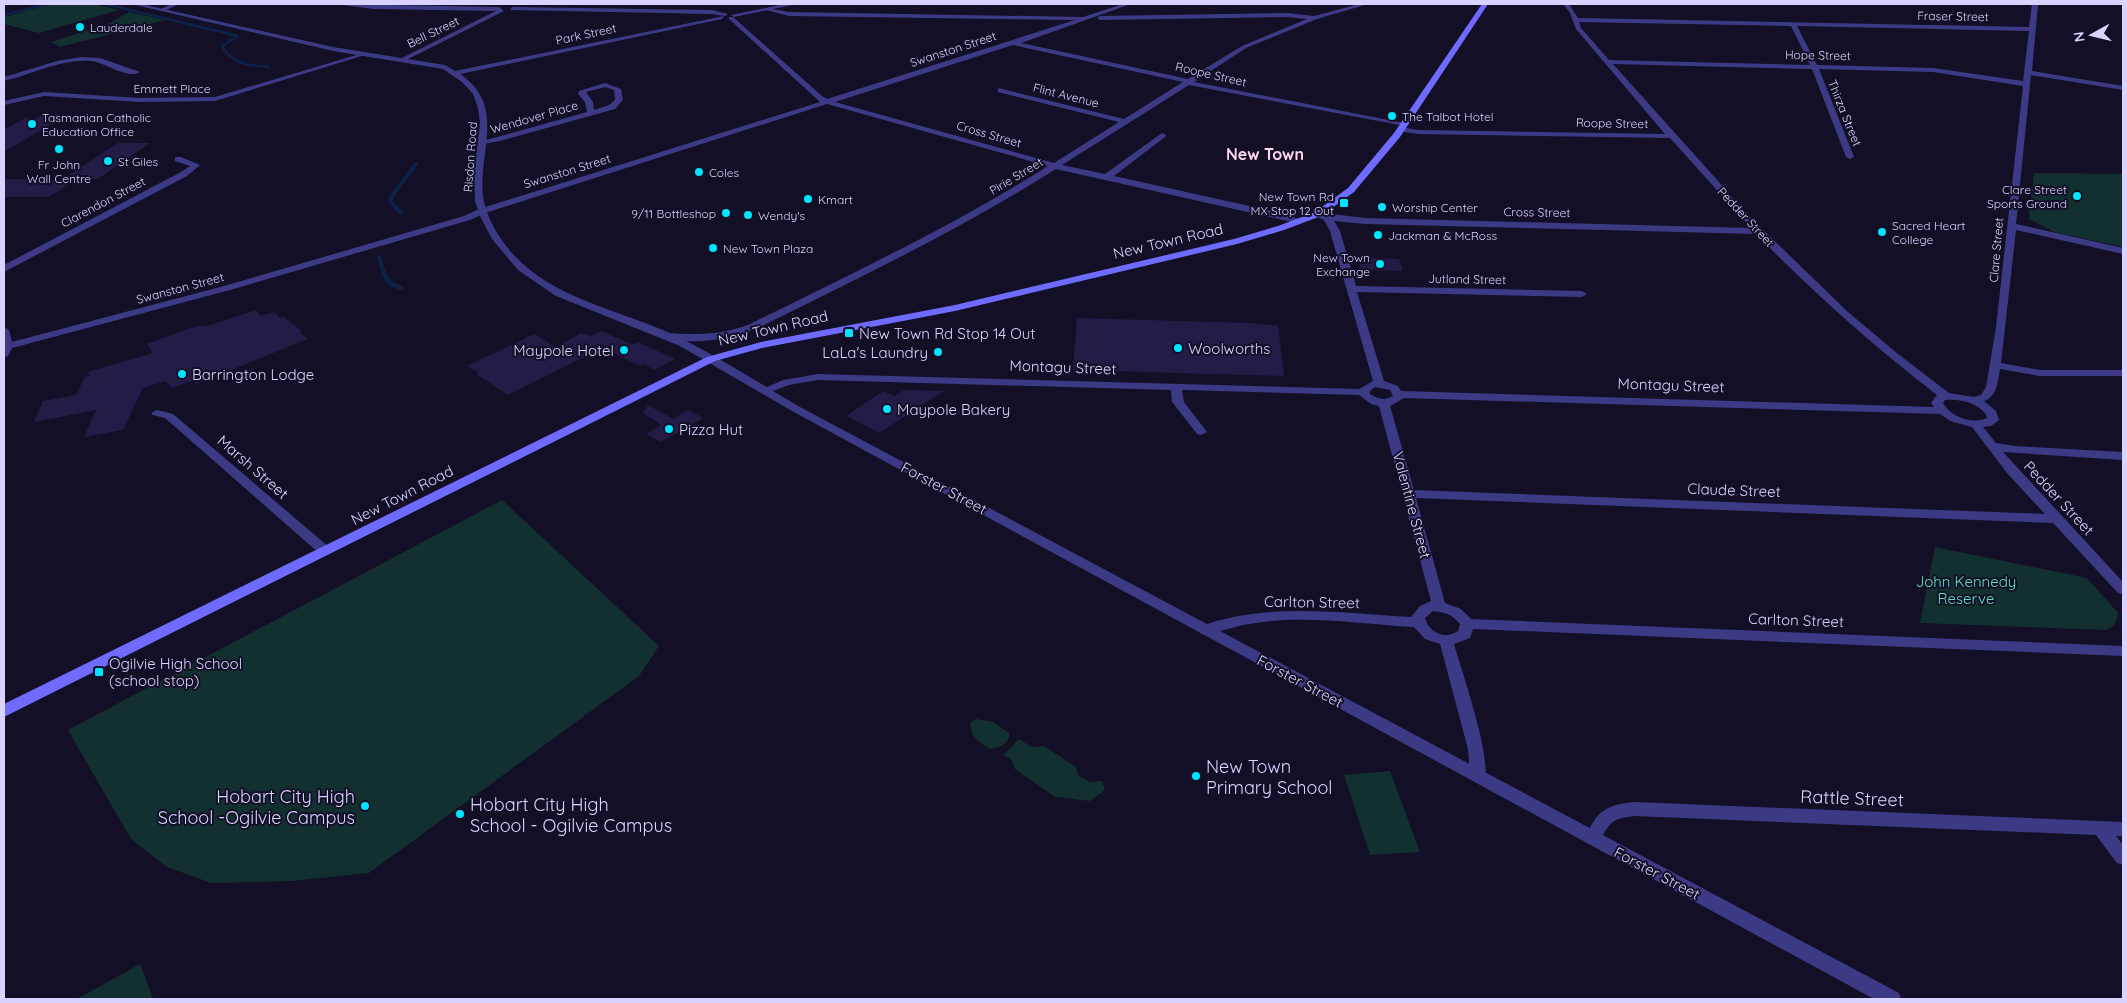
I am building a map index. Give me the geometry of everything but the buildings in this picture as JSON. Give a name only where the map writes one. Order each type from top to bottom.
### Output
[{"type":"main road","name":"New Town Road","points":[[4,711],[711,359],[761,345],[955,308],[1257,236],[1318,214],[1351,190],[1403,127],[1485,4]]},
{"type":"street","name":"Risdon Road","points":[[134,4],[312,45],[444,68],[454,73],[474,89],[480,99],[484,115],[478,195],[482,211],[505,251],[524,272],[549,290],[668,336],[711,359]]},
{"type":"street","points":[[162,10],[176,4]]},
{"type":"street","points":[[337,4],[372,7],[500,10],[512,6],[561,10],[728,16]]},
{"type":"street","points":[[561,10],[568,4]]},
{"type":"street","name":"Park Street","points":[[454,73],[794,4]]},
{"type":"street","name":"Swanston Street","points":[[5,342],[246,282],[467,218],[482,211],[1013,43],[1128,4]]},
{"type":"street","name":"Pirie Street","points":[[668,336],[716,338],[738,334],[996,203],[1244,47],[1315,18],[1365,4]]},
{"type":"street","name":"Pedder Street","points":[[1566,4],[1575,13],[1578,28],[1757,230],[1833,304],[1909,370],[1946,396]]},
{"type":"street","name":"Clare Street","points":[[1974,400],[1985,396],[1992,387],[2001,327],[2011,226],[2022,144],[2034,4]]},
{"type":"street","points":[[768,9],[789,14],[938,18],[1287,15],[1315,18]]},
{"type":"street","name":"Bell Street","points":[[402,60],[500,10]]},
{"type":"street","name":"Fraser Street","points":[[1575,13],[1793,24],[2031,29]]},
{"type":"street","name":"Cross Street","points":[[728,16],[819,98],[827,102],[1056,166],[1278,215],[1298,222]]},
{"type":"street","name":"Thirza Street","points":[[1793,24],[1814,66],[1850,157]]},
{"type":"street","name":"Roope Street","points":[[1013,43],[1403,127],[1418,132],[1672,136]]},
{"type":"street","name":"Emmett Place","points":[[4,103],[44,94],[140,100],[215,99],[365,54]]},
{"type":"street","points":[[4,79],[78,60],[91,59],[125,72],[136,72]]},
{"type":"street","name":"Hope Street","points":[[1608,62],[1945,70],[2026,84]]},
{"type":"street","points":[[2027,72],[2123,88]]},
{"type":"street","name":"Wendover Place","points":[[483,142],[500,140],[591,112],[617,104],[619,100],[617,89],[604,85],[583,91],[582,94],[589,102],[591,112]]},
{"type":"street","name":"Flint Avenue","points":[[1000,90],[1126,122]]},
{"type":"street","points":[[1106,178],[1162,135]]},
{"type":"street","name":"Clarendon Street","points":[[4,269],[184,174],[196,165],[178,158]]},
{"type":"street","name":"Cross Street","points":[[1318,214],[1328,218],[1365,220],[1757,230]]},
{"type":"street","points":[[1328,218],[1335,231],[1350,289],[1379,384]]},
{"type":"street","points":[[2011,226],[2123,251]]},
{"type":"street","name":"Jutland Street","points":[[1350,289],[1582,294]]},
{"type":"street","name":"Forster Street","points":[[711,359],[764,390],[1206,630],[1892,999]]},
{"type":"street","points":[[1994,365],[2040,373],[2123,373]]},
{"type":"street","name":"Montagu Street","points":[[764,390],[787,382],[818,376],[1363,392]]},
{"type":"street","points":[[1379,384],[1394,388],[1399,394],[1397,400],[1384,404],[1370,400],[1363,392],[1365,387],[1379,384]]},
{"type":"street","points":[[1176,388],[1178,402],[1201,432]]},
{"type":"street","name":"Montagu Street","points":[[1399,394],[1943,411]]},
{"type":"street","points":[[1946,396],[1974,400],[1988,408],[1994,417],[1989,423],[1975,424],[1957,420],[1943,411],[1937,403],[1946,396]]},
{"type":"street","name":"Valentine Street","points":[[1384,404],[1439,606]]},
{"type":"street","name":"Marsh Street","points":[[156,412],[169,416],[325,551]]},
{"type":"street","name":"Pedder Street","points":[[1975,424],[1991,446],[2123,590]]},
{"type":"street","points":[[1991,446],[2015,450],[2123,456]]},
{"type":"street","name":"Claude Street","points":[[1410,494],[2057,519]]},
{"type":"street","points":[[1439,606],[1454,610],[1467,624],[1465,634],[1461,638],[1446,641],[1425,632],[1419,622],[1418,617],[1425,608],[1439,606]]},
{"type":"street","name":"Carlton Street","points":[[1206,630],[1222,622],[1254,617],[1299,616],[1419,622]]},
{"type":"street","name":"Carlton Street","points":[[1467,624],[2123,651]]},
{"type":"street","points":[[1446,641],[1476,749],[1478,775]]},
{"type":"street","name":"Rattle Street","points":[[1593,838],[1603,818],[1617,811],[1635,809],[2123,829]]},
{"type":"street","points":[[2100,828],[2123,858]]},
{"type":"green space","points":[[52,4],[95,4],[119,10],[39,33],[4,24],[4,17]]},
{"type":"green space","points":[[129,12],[166,20],[60,47],[51,42],[110,23]]},
{"type":"green space","name":"Clare Street Sports Ground","points":[[2034,173],[2123,174],[2123,247],[2054,232],[2029,219]]},
{"type":"green space","points":[[502,500],[659,646],[639,676],[369,873],[292,881],[211,883],[167,867],[131,839],[68,730]]},
{"type":"green space","name":"John Kennedy Reserve","points":[[1935,547],[2087,578],[2119,614],[2114,625],[2106,630],[1920,623]]},
{"type":"green space","points":[[976,719],[993,722],[1009,733],[1009,738],[1002,746],[990,749],[979,741],[972,732],[970,723]]},
{"type":"green space","points":[[1019,739],[1031,747],[1044,746],[1076,767],[1078,775],[1090,782],[1102,781],[1105,790],[1090,801],[1055,797],[1015,769],[1011,759],[1003,755]]},
{"type":"green space","points":[[1390,771],[1420,852],[1370,855],[1344,775]]},
{"type":"green space","points":[[140,964],[153,999],[77,999]]},
{"type":"waterway","points":[[4,15],[48,4]]},
{"type":"waterway","points":[[105,4],[238,36],[222,46],[226,52],[242,63],[269,67]]},
{"type":"waterway","points":[[401,213],[391,202],[391,197],[416,164]]},
{"type":"waterway","points":[[379,257],[385,276]]},
{"type":"waterway","points":[[384,275],[391,284],[401,288]]},
{"type":"place","name":"Lauderdale","points":[[80,27]]},
{"type":"place","name":"The Talbot Hotel","points":[[1392,116]]},
{"type":"place","name":"Tasmanian Catholic Education Office","points":[[32,124]]},
{"type":"place","name":"Fr John Wall Centre","points":[[59,149]]},
{"type":"place","name":"St Giles","points":[[108,161]]},
{"type":"place","name":"Coles","points":[[699,172]]},
{"type":"place","name":"Clare Street Sports Ground","points":[[2077,196]]},
{"type":"place","name":"Kmart","points":[[808,199]]},
{"type":"place","name":"New Town Rd MX Stop 12 Out","points":[[1344,203]]},
{"type":"place","name":"Worship Center","points":[[1382,207]]},
{"type":"place","name":"9/11 Bottleshop","points":[[726,213]]},
{"type":"place","name":"Wendy's","points":[[748,215]]},
{"type":"place","name":"Sacred Heart College","points":[[1882,232]]},
{"type":"place","name":"Jackman & McRoss","points":[[1378,235]]},
{"type":"place","name":"New Town Plaza","points":[[713,248]]},
{"type":"place","name":"New Town Exchange","points":[[1380,264]]},
{"type":"place","name":"New Town Rd Stop 14 Out","points":[[849,333]]},
{"type":"place","name":"Woolworths","points":[[1178,348]]},
{"type":"place","name":"Maypole Hotel","points":[[624,350]]},
{"type":"place","name":"LaLa's Laundry","points":[[938,352]]},
{"type":"place","name":"Barrington Lodge","points":[[182,374]]},
{"type":"place","name":"Maypole Bakery","points":[[887,409]]},
{"type":"place","name":"Pizza Hut","points":[[669,429]]},
{"type":"place","name":"Ogilvie High School (school stop)","points":[[99,672]]},
{"type":"place","name":"New Town Primary School","points":[[1196,776]]},
{"type":"place","name":"Hobart City High School -Ogilvie Campus","points":[[365,806]]},
{"type":"place","name":"Hobart City High School - Ogilvie Campus","points":[[460,814]]},
{"type":"district","name":"New Town","points":[[1265,154]]}]
